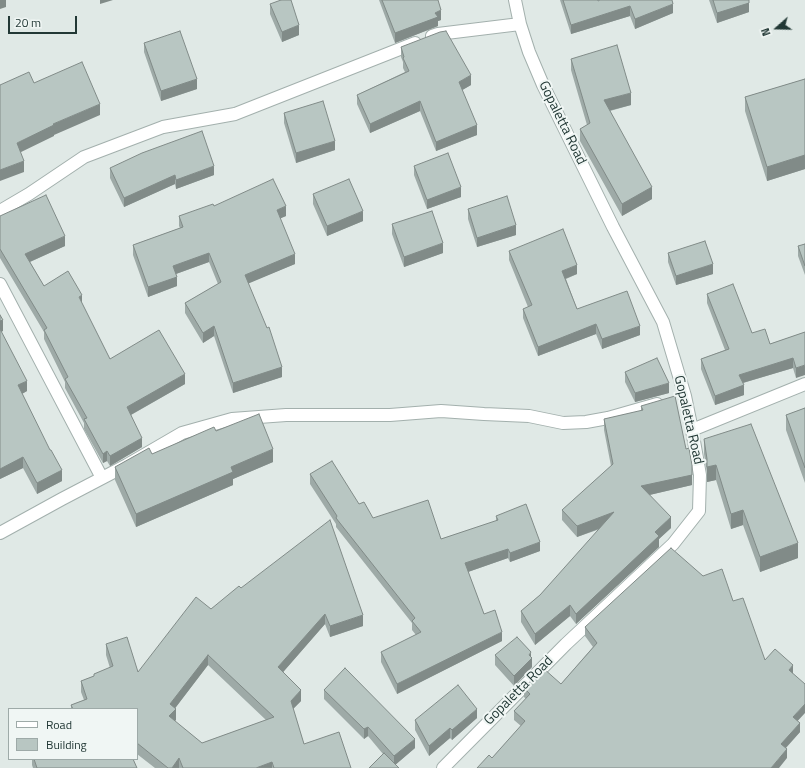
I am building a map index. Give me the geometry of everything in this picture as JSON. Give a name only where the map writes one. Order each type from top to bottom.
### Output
[{"type":"street","name":"Gopaletta Road","points":[[443,768],[566,644],[673,544],[699,511],[700,475],[692,430],[677,399],[663,322],[612,227],[543,85],[529,52],[520,24],[515,0]]},
{"type":"street","points":[[0,211],[29,194],[84,157],[163,127],[235,114],[438,34],[520,24]]},
{"type":"street","points":[[0,284],[102,478]]},
{"type":"street","points":[[692,430],[805,384]]},
{"type":"street","points":[[0,533],[182,433],[232,419],[286,415],[390,415],[441,411],[529,416],[563,423],[586,422],[608,418],[677,399]]},
{"type":"building","points":[[281,0],[291,0],[299,25],[282,32],[270,4]]},
{"type":"building","points":[[382,0],[438,0],[441,10],[435,13],[438,17],[395,33]]},
{"type":"building","points":[[563,0],[672,0],[673,4],[635,19],[630,6],[571,25]]},
{"type":"building","points":[[713,0],[749,0],[749,3],[717,13]]},
{"type":"building","points":[[180,31],[197,79],[161,91],[144,43]]},
{"type":"building","points":[[446,31],[471,75],[459,82],[477,125],[436,142],[420,101],[370,124],[357,95],[409,71],[403,58],[401,47]]},
{"type":"building","points":[[617,45],[631,93],[604,100],[652,187],[622,204],[580,129],[590,123],[571,59]]},
{"type":"building","points":[[82,62],[100,104],[53,124],[54,125],[17,143],[24,161],[0,170],[0,85],[29,72],[34,83]]},
{"type":"building","points":[[805,79],[805,155],[767,167],[745,97]]},
{"type":"building","points":[[323,101],[335,141],[296,153],[284,113]]},
{"type":"building","points":[[202,131],[214,166],[176,180],[175,175],[124,198],[110,168],[142,153]]},
{"type":"building","points":[[448,153],[461,187],[427,200],[414,166]]},
{"type":"building","points":[[273,179],[286,206],[277,210],[295,254],[245,275],[267,328],[269,327],[282,367],[233,383],[214,326],[203,333],[185,303],[221,282],[209,253],[173,266],[177,277],[148,287],[133,245],[183,227],[179,216],[213,204],[214,206]]},
{"type":"building","points":[[349,179],[363,211],[327,226],[313,194]]},
{"type":"building","points":[[46,195],[65,236],[25,254],[44,286],[68,271],[82,295],[79,297],[110,359],[159,330],[185,374],[127,407],[142,438],[110,456],[107,451],[103,454],[84,419],[87,418],[65,379],[68,377],[44,330],[47,328],[0,249],[0,216]]},
{"type":"building","points":[[507,196],[516,225],[477,238],[468,209]]},
{"type":"building","points":[[432,211],[443,243],[404,257],[392,224]]},
{"type":"building","points":[[563,229],[577,265],[562,271],[577,309],[627,291],[640,326],[602,339],[596,324],[538,347],[523,309],[532,305],[509,251]]},
{"type":"building","points":[[705,241],[713,264],[676,276],[668,253]]},
{"type":"building","points":[[805,244],[805,266],[798,246]]},
{"type":"building","points":[[733,284],[752,333],[765,329],[770,344],[805,332],[805,365],[796,368],[793,358],[739,375],[744,385],[715,396],[701,359],[729,349],[707,294]]},
{"type":"building","points":[[0,329],[27,381],[18,385],[50,450],[62,470],[37,483],[23,457],[0,469]]},
{"type":"building","points":[[657,358],[669,383],[635,393],[625,372]]},
{"type":"building","points":[[675,396],[686,449],[689,448],[692,475],[641,486],[671,517],[655,532],[659,536],[576,614],[570,605],[535,634],[521,611],[540,595],[614,512],[577,526],[562,510],[613,464],[604,419],[643,410],[641,406]]},
{"type":"building","points":[[805,408],[805,468],[786,415]]},
{"type":"building","points":[[259,414],[273,449],[231,467],[233,472],[136,514],[115,467],[149,448],[152,454],[214,427],[216,431]]},
{"type":"building","points":[[751,424],[798,543],[760,557],[743,510],[731,514],[716,465],[707,467],[704,439]]},
{"type":"building","points":[[332,461],[359,504],[364,502],[373,518],[428,500],[441,539],[498,520],[496,516],[526,504],[540,542],[510,553],[508,549],[465,563],[484,614],[495,610],[502,632],[397,684],[381,652],[421,632],[412,621],[415,618],[336,518],[337,516],[310,474]]},
{"type":"building","points":[[330,520],[363,615],[330,626],[325,614],[278,667],[301,690],[291,701],[304,744],[339,732],[351,768],[274,768],[272,762],[256,768],[183,768],[179,758],[172,768],[168,768],[138,744],[138,708],[72,708],[71,705],[87,699],[81,681],[113,666],[106,644],[127,637],[138,672],[196,597],[211,609],[239,586],[241,588]],"holes":[[[208,655],[274,717],[202,743],[169,716],[176,709],[170,704]]]},
{"type":"building","points":[[671,548],[703,576],[722,569],[733,601],[743,598],[765,660],[775,649],[793,665],[789,670],[805,684],[805,704],[793,717],[800,723],[781,744],[787,749],[771,768],[477,768],[489,755],[492,758],[525,721],[514,711],[530,694],[524,688],[543,668],[561,684],[597,643],[585,627]]},
{"type":"building","points":[[517,637],[531,652],[529,655],[532,658],[514,676],[495,655]]},
{"type":"building","points":[[345,668],[415,739],[394,756],[368,727],[364,729],[324,690]]},
{"type":"building","points":[[458,685],[477,709],[452,730],[450,728],[429,746],[415,720]]},
{"type":"building","points":[[384,753],[399,768],[369,768]]},
{"type":"building","points":[[34,760],[133,760],[137,768],[37,768]]}]
